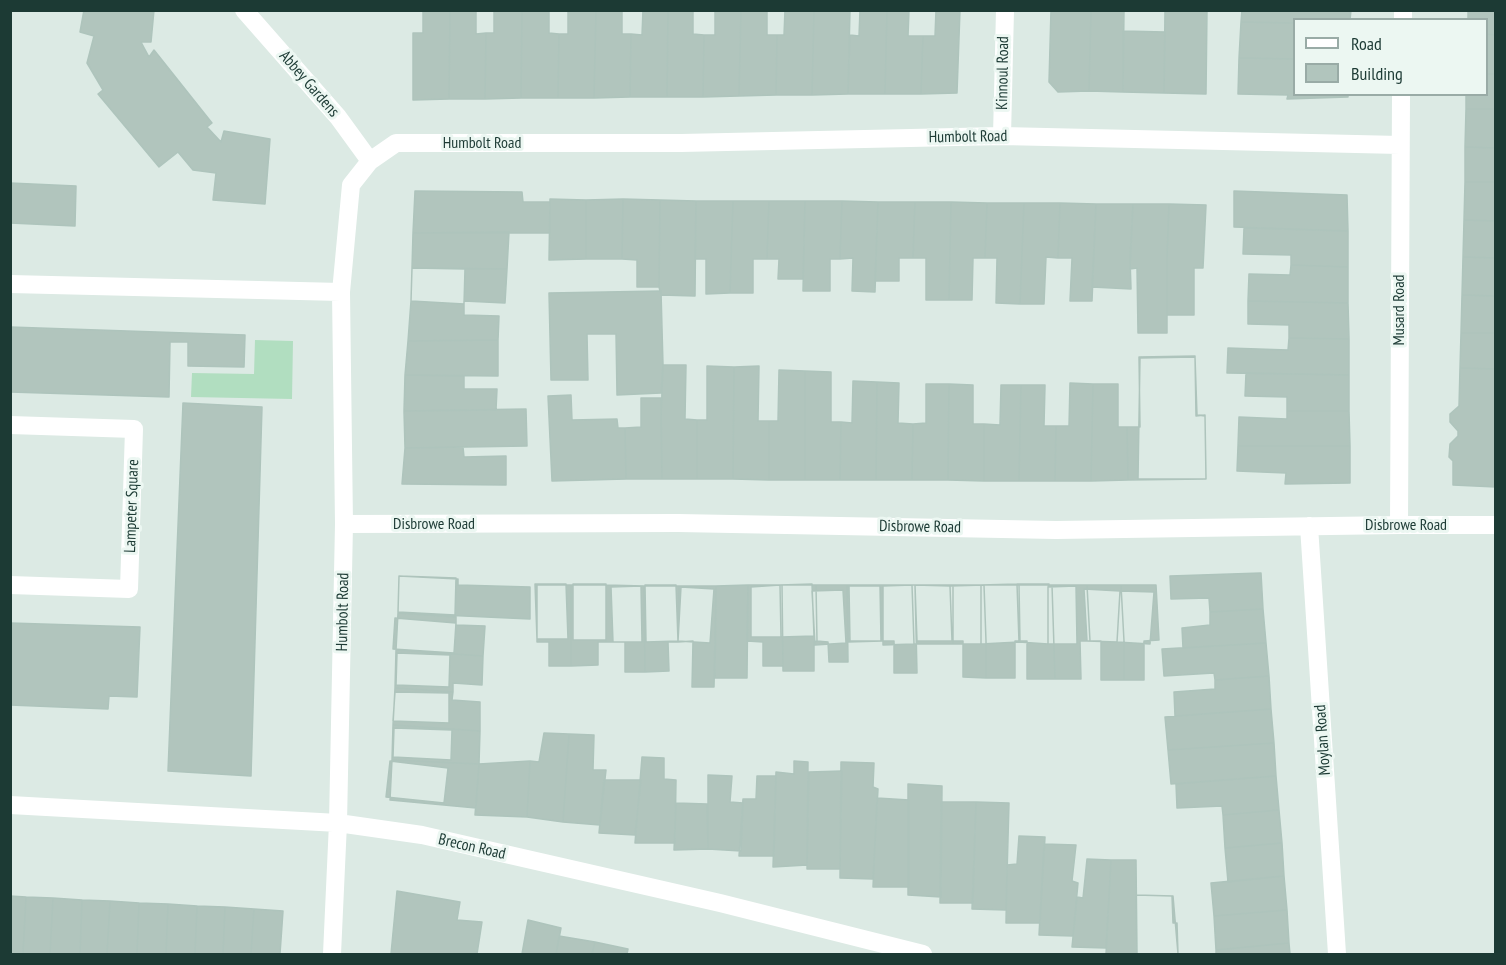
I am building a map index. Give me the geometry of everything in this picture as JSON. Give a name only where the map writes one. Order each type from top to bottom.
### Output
[{"type":"street","name":"Abbey Gardens","points":[[244,10],[338,117],[370,161]]},
{"type":"street","name":"Kinnoul Road","points":[[1002,136],[1005,10]]},
{"type":"street","name":"Musard Road","points":[[1399,525],[1401,96]]},
{"type":"street","name":"Humbolt Road","points":[[332,954],[338,823],[344,524],[341,292],[351,185],[370,161],[396,142],[681,143],[1002,136],[1400,145]]},
{"type":"street","points":[[10,284],[341,292]]},
{"type":"street","name":"Lampeter Square","points":[[10,425],[134,429],[129,589],[10,585]]},
{"type":"street","name":"Disbrowe Road","points":[[344,524],[678,523],[1056,530],[1496,525]]},
{"type":"street","name":"Moylan Road","points":[[1309,526],[1338,954]]},
{"type":"street","name":"Brecon Road","points":[[10,806],[338,823],[422,835],[720,903],[923,954]]},
{"type":"green space","points":[[255,340],[293,341],[292,399],[191,397],[192,373],[254,374]]},
{"type":"building","points":[[84,10],[154,10],[151,42],[141,42],[149,57],[154,50],[212,123],[207,127],[221,142],[224,131],[270,139],[265,204],[213,200],[216,173],[193,170],[178,152],[159,167],[98,94],[103,90],[87,63],[94,36],[80,32]]},
{"type":"building","points":[[423,10],[450,10],[449,99],[413,100],[413,33],[423,33]]},
{"type":"building","points":[[450,10],[476,10],[476,34],[486,33],[485,99],[449,99]]},
{"type":"building","points":[[494,10],[522,10],[521,98],[485,99],[486,33],[494,33]]},
{"type":"building","points":[[522,10],[549,10],[549,33],[559,34],[558,98],[521,98]]},
{"type":"building","points":[[568,10],[596,10],[594,98],[558,98],[559,34],[568,34]]},
{"type":"building","points":[[596,10],[622,10],[622,34],[631,34],[630,97],[594,98]]},
{"type":"building","points":[[643,10],[668,10],[667,97],[630,97],[631,34],[642,35]]},
{"type":"building","points":[[668,10],[693,10],[693,34],[704,35],[703,97],[667,97]]},
{"type":"building","points":[[715,10],[741,10],[739,96],[703,97],[704,35],[715,35]]},
{"type":"building","points":[[741,10],[767,10],[767,35],[777,35],[776,95],[739,96]]},
{"type":"building","points":[[785,10],[814,10],[812,95],[776,95],[777,35],[784,35]]},
{"type":"building","points":[[814,10],[850,10],[848,94],[812,95]]},
{"type":"building","points":[[860,10],[887,10],[885,94],[848,94],[850,35],[859,36]]},
{"type":"building","points":[[887,10],[909,10],[908,36],[923,36],[921,94],[885,94]]},
{"type":"building","points":[[936,10],[960,10],[957,93],[921,94],[923,36],[935,36]]},
{"type":"building","points":[[1051,10],[1091,10],[1089,91],[1058,92],[1049,82]]},
{"type":"building","points":[[1091,10],[1124,10],[1123,92],[1089,91]]},
{"type":"building","points":[[1165,10],[1207,10],[1206,94],[1164,93]]},
{"type":"building","points":[[1242,10],[1351,10],[1350,18],[1293,18],[1293,23],[1241,22]]},
{"type":"building","points":[[1468,10],[1496,10],[1496,35],[1488,34],[1488,18],[1468,18]]},
{"type":"building","points":[[1241,22],[1293,23],[1293,59],[1239,58]]},
{"type":"building","points":[[1123,31],[1165,32],[1164,93],[1123,92]]},
{"type":"building","points":[[1488,34],[1496,35],[1496,74],[1488,74]]},
{"type":"building","points":[[1239,58],[1293,59],[1293,96],[1348,97],[1287,99],[1288,95],[1238,94]]},
{"type":"building","points":[[1488,74],[1496,74],[1496,109],[1466,109],[1466,96],[1488,96]]},
{"type":"building","points":[[1466,109],[1496,109],[1496,148],[1465,147]]},
{"type":"building","points":[[1465,147],[1496,148],[1496,182],[1465,182]]},
{"type":"building","points":[[1465,182],[1496,182],[1496,221],[1464,220]]},
{"type":"building","points":[[10,183],[76,186],[75,226],[10,223]]},
{"type":"building","points":[[415,191],[522,192],[523,202],[550,202],[550,233],[413,233]]},
{"type":"building","points":[[1234,191],[1347,195],[1348,231],[1234,227]]},
{"type":"building","points":[[550,199],[586,200],[586,259],[549,260]]},
{"type":"building","points":[[623,199],[622,259],[586,259],[586,200]]},
{"type":"building","points":[[623,199],[660,200],[659,287],[637,287],[637,260],[622,259]]},
{"type":"building","points":[[660,200],[696,201],[695,296],[661,295],[659,287]]},
{"type":"building","points":[[696,201],[733,201],[730,293],[706,294],[706,259],[695,259]]},
{"type":"building","points":[[733,201],[769,201],[767,259],[753,259],[753,293],[730,293]]},
{"type":"building","points":[[769,201],[805,201],[803,279],[778,279],[779,259],[767,259]]},
{"type":"building","points":[[805,201],[842,201],[840,259],[830,259],[830,291],[803,291]]},
{"type":"building","points":[[842,201],[878,202],[875,292],[852,291],[853,258],[840,259]]},
{"type":"building","points":[[878,202],[915,202],[913,258],[899,258],[899,281],[875,281]]},
{"type":"building","points":[[915,202],[951,202],[949,300],[926,300],[926,258],[913,258]]},
{"type":"building","points":[[951,202],[987,203],[985,258],[973,258],[972,300],[949,300]]},
{"type":"building","points":[[987,203],[1024,203],[1020,304],[996,303],[997,258],[985,258]]},
{"type":"building","points":[[1024,203],[1060,203],[1058,258],[1046,257],[1044,304],[1020,304]]},
{"type":"building","points":[[1060,203],[1096,204],[1092,301],[1070,301],[1072,258],[1058,258]]},
{"type":"building","points":[[1096,204],[1133,204],[1131,289],[1092,287]]},
{"type":"building","points":[[1133,204],[1169,204],[1167,333],[1138,333],[1137,268],[1130,269]]},
{"type":"building","points":[[1169,204],[1206,205],[1203,268],[1194,268],[1194,315],[1167,315]]},
{"type":"building","points":[[1464,220],[1496,221],[1496,258],[1463,257]]},
{"type":"building","points":[[1244,228],[1348,231],[1348,267],[1291,265],[1291,255],[1243,254]]},
{"type":"building","points":[[509,232],[507,269],[412,268],[413,233]]},
{"type":"building","points":[[1463,257],[1496,258],[1496,296],[1462,295]]},
{"type":"building","points":[[1291,265],[1348,267],[1348,303],[1248,301],[1249,274],[1290,275]]},
{"type":"building","points":[[412,268],[507,269],[505,303],[464,301],[464,304],[411,301]]},
{"type":"building","points":[[412,268],[465,269],[464,304],[411,301]]},
{"type":"building","points":[[661,291],[663,365],[661,393],[617,395],[616,334],[587,334],[588,380],[551,380],[549,293]]},
{"type":"building","points":[[1462,295],[1496,296],[1496,333],[1461,333]]},
{"type":"building","points":[[411,301],[464,304],[464,315],[499,316],[498,340],[408,341]]},
{"type":"building","points":[[1248,301],[1348,303],[1349,339],[1289,338],[1289,325],[1248,324]]},
{"type":"building","points":[[10,327],[245,335],[244,367],[188,366],[188,342],[170,342],[169,397],[10,392]]},
{"type":"building","points":[[1461,333],[1496,333],[1496,369],[1460,368]]},
{"type":"building","points":[[1289,338],[1349,339],[1349,375],[1227,373],[1228,348],[1288,350]]},
{"type":"building","points":[[498,340],[498,376],[405,375],[408,341]]},
{"type":"building","points":[[1195,356],[1196,416],[1205,415],[1206,479],[1128,480],[1127,427],[1140,427],[1139,357]]},
{"type":"building","points":[[1195,357],[1197,415],[1205,416],[1206,479],[1138,479],[1140,358]]},
{"type":"building","points":[[663,365],[686,365],[685,419],[697,420],[697,479],[662,479]]},
{"type":"building","points":[[707,366],[734,367],[733,479],[697,479],[697,420],[707,420]]},
{"type":"building","points":[[759,366],[758,421],[769,421],[769,480],[733,479],[734,367]]},
{"type":"building","points":[[1460,368],[1496,369],[1496,487],[1453,485],[1453,461],[1449,457],[1450,444],[1458,436],[1458,431],[1450,422],[1450,414],[1459,406]]},
{"type":"building","points":[[779,370],[805,371],[805,480],[769,480],[769,421],[778,421]]},
{"type":"building","points":[[805,371],[831,372],[831,422],[841,422],[840,480],[805,480]]},
{"type":"building","points":[[1246,373],[1349,375],[1349,411],[1287,411],[1287,397],[1245,396]]},
{"type":"building","points":[[405,375],[464,376],[464,389],[497,389],[496,410],[404,411]]},
{"type":"building","points":[[853,381],[877,382],[876,480],[840,480],[841,422],[852,423]]},
{"type":"building","points":[[877,382],[899,383],[898,423],[913,424],[912,480],[876,480]]},
{"type":"building","points":[[1070,383],[1093,384],[1091,481],[1055,481],[1056,426],[1069,426]]},
{"type":"building","points":[[926,384],[949,384],[948,480],[912,480],[913,424],[926,423]]},
{"type":"building","points":[[949,384],[973,385],[973,424],[984,424],[984,481],[948,480]]},
{"type":"building","points":[[1093,384],[1118,384],[1118,427],[1127,427],[1128,480],[1091,481]]},
{"type":"building","points":[[1001,385],[1021,385],[1019,481],[984,481],[984,424],[1000,425]]},
{"type":"building","points":[[1021,385],[1045,385],[1044,426],[1056,426],[1055,481],[1019,481]]},
{"type":"building","points":[[571,395],[572,420],[617,419],[618,428],[625,428],[626,479],[552,481],[548,396]]},
{"type":"building","points":[[641,398],[661,398],[662,479],[626,479],[625,428],[641,427]]},
{"type":"building","points":[[183,403],[262,407],[251,776],[168,771]]},
{"type":"building","points":[[526,409],[527,446],[405,448],[404,411]]},
{"type":"building","points":[[1287,411],[1349,411],[1350,446],[1238,446],[1239,417],[1287,419]]},
{"type":"building","points":[[1238,446],[1350,446],[1350,483],[1285,484],[1286,473],[1237,471]]},
{"type":"building","points":[[463,447],[464,457],[506,456],[506,485],[402,484],[405,448]]},
{"type":"building","points":[[1261,573],[1263,609],[1210,612],[1209,598],[1171,599],[1170,576]]},
{"type":"building","points":[[399,576],[456,578],[455,615],[398,612]]},
{"type":"building","points":[[399,576],[458,579],[458,585],[530,587],[530,619],[398,613]]},
{"type":"building","points":[[535,584],[566,584],[568,639],[537,639]]},
{"type":"building","points":[[573,584],[606,584],[606,640],[573,640]]},
{"type":"building","points":[[812,584],[814,636],[781,637],[780,585]]},
{"type":"building","points":[[1017,584],[1019,642],[981,644],[981,585]]},
{"type":"building","points":[[1017,584],[1049,584],[1048,644],[1019,642]]},
{"type":"building","points":[[537,585],[571,585],[571,666],[549,666],[549,642],[537,642]]},
{"type":"building","points":[[571,585],[606,585],[606,642],[598,642],[598,665],[571,666]]},
{"type":"building","points":[[606,585],[644,586],[645,672],[625,672],[625,642],[606,642]]},
{"type":"building","points":[[645,585],[676,585],[678,641],[646,642]]},
{"type":"building","points":[[748,585],[782,585],[783,666],[763,666],[763,642],[747,641]]},
{"type":"building","points":[[748,585],[747,678],[715,678],[716,586]]},
{"type":"building","points":[[780,585],[781,637],[751,637],[751,587]]},
{"type":"building","points":[[782,585],[816,585],[817,641],[814,642],[814,671],[783,671]]},
{"type":"building","points":[[816,585],[847,585],[848,662],[829,662],[828,642],[817,641]]},
{"type":"building","points":[[847,585],[880,585],[882,641],[848,642]]},
{"type":"building","points":[[880,585],[915,585],[917,673],[894,673],[894,641],[882,641]]},
{"type":"building","points":[[912,585],[914,644],[883,645],[883,586]]},
{"type":"building","points":[[912,585],[953,585],[953,644],[914,644]]},
{"type":"building","points":[[915,585],[950,586],[952,641],[917,641]]},
{"type":"building","points":[[953,585],[981,585],[981,644],[953,644]]},
{"type":"building","points":[[984,585],[1019,585],[1020,641],[1015,641],[1015,678],[986,678]]},
{"type":"building","points":[[984,585],[986,678],[963,677],[963,641],[952,641],[950,586]]},
{"type":"building","points":[[1019,585],[1052,585],[1055,679],[1027,679],[1027,641],[1020,641]]},
{"type":"building","points":[[1052,585],[1087,585],[1090,641],[1080,641],[1081,679],[1055,679]]},
{"type":"building","points":[[1087,585],[1121,585],[1124,680],[1101,680],[1101,641],[1090,641]]},
{"type":"building","points":[[1121,585],[1156,585],[1159,640],[1144,641],[1144,680],[1124,680]]},
{"type":"building","points":[[641,586],[642,642],[613,642],[611,587]]},
{"type":"building","points":[[644,586],[679,586],[678,642],[668,642],[669,671],[645,672]]},
{"type":"building","points":[[679,586],[716,586],[714,687],[692,687],[693,641],[678,642]]},
{"type":"building","points":[[849,586],[880,586],[881,641],[850,641]]},
{"type":"building","points":[[1076,586],[1077,644],[1048,644],[1048,587]]},
{"type":"building","points":[[681,587],[714,589],[710,643],[678,641]]},
{"type":"building","points":[[1084,589],[1120,591],[1117,642],[1087,641]]},
{"type":"building","points":[[843,590],[846,643],[815,645],[812,591]]},
{"type":"building","points":[[1120,591],[1154,592],[1150,644],[1117,642]]},
{"type":"building","points":[[1263,609],[1266,643],[1183,648],[1182,628],[1210,625],[1210,612]]},
{"type":"building","points":[[398,613],[456,617],[456,625],[485,626],[483,656],[396,650]]},
{"type":"building","points":[[395,618],[456,623],[454,653],[393,649]]},
{"type":"building","points":[[10,623],[140,627],[137,697],[109,696],[108,709],[10,705]]},
{"type":"building","points":[[1266,643],[1269,676],[1215,680],[1214,673],[1164,676],[1162,649]]},
{"type":"building","points":[[396,650],[483,656],[482,685],[453,683],[453,692],[395,688]]},
{"type":"building","points":[[397,653],[450,655],[449,687],[396,685]]},
{"type":"building","points":[[1269,676],[1271,709],[1175,716],[1174,692],[1215,689],[1215,680]]},
{"type":"building","points":[[395,688],[453,692],[452,700],[480,702],[480,731],[393,725]]},
{"type":"building","points":[[395,692],[449,693],[449,723],[393,721]]},
{"type":"building","points":[[1271,709],[1274,743],[1168,750],[1165,717]]},
{"type":"building","points":[[393,725],[480,731],[479,764],[392,760]]},
{"type":"building","points":[[394,728],[452,730],[451,760],[393,757]]},
{"type":"building","points":[[544,733],[569,734],[563,822],[527,817],[530,761],[539,762]]},
{"type":"building","points":[[569,734],[594,735],[593,770],[606,770],[600,825],[563,822]]},
{"type":"building","points":[[1274,743],[1276,776],[1171,784],[1168,750]]},
{"type":"building","points":[[642,757],[664,758],[664,779],[676,780],[675,843],[635,843]]},
{"type":"building","points":[[392,760],[479,764],[476,808],[390,800]]},
{"type":"building","points":[[390,761],[448,768],[444,803],[386,797]]},
{"type":"building","points":[[530,761],[527,817],[475,815],[479,764]]},
{"type":"building","points":[[794,761],[808,762],[807,865],[773,867],[776,772],[794,774]]},
{"type":"building","points":[[841,762],[874,763],[873,787],[878,789],[873,879],[840,878]]},
{"type":"building","points":[[842,771],[840,869],[807,869],[809,772]]},
{"type":"building","points":[[708,775],[732,776],[730,802],[743,803],[741,851],[708,849]]},
{"type":"building","points":[[757,776],[776,776],[774,856],[739,856],[743,799],[756,799]]},
{"type":"building","points":[[1276,776],[1279,810],[1223,815],[1222,806],[1177,808],[1176,784]]},
{"type":"building","points":[[604,780],[641,780],[635,835],[599,833]]},
{"type":"building","points":[[908,784],[942,786],[941,897],[908,895]]},
{"type":"building","points":[[877,798],[909,800],[909,887],[873,887]]},
{"type":"building","points":[[941,802],[976,802],[973,903],[940,903]]},
{"type":"building","points":[[976,802],[1009,803],[1006,910],[972,909]]},
{"type":"building","points":[[676,803],[707,804],[708,849],[674,850]]},
{"type":"building","points":[[1279,810],[1282,843],[1225,848],[1223,815]]},
{"type":"building","points":[[1019,836],[1045,837],[1040,923],[1006,923],[1007,865],[1017,864]]},
{"type":"building","points":[[1282,843],[1284,876],[1228,882],[1225,848]]},
{"type":"building","points":[[1044,844],[1076,845],[1072,881],[1078,883],[1073,936],[1039,935]]},
{"type":"building","points":[[1087,859],[1111,860],[1106,948],[1072,947],[1077,897],[1083,898]]},
{"type":"building","points":[[1111,860],[1136,860],[1137,954],[1106,954]]},
{"type":"building","points":[[1284,876],[1287,910],[1214,916],[1211,883]]},
{"type":"building","points":[[397,891],[460,902],[457,920],[482,922],[477,954],[391,954]]},
{"type":"building","points":[[1136,895],[1173,896],[1178,954],[1137,954]]},
{"type":"building","points":[[1136,895],[1172,896],[1173,923],[1177,923],[1178,954],[1137,954]]},
{"type":"building","points":[[10,896],[26,897],[23,954],[10,954]]},
{"type":"building","points":[[26,897],[53,898],[50,954],[23,954]]},
{"type":"building","points":[[53,898],[82,900],[80,954],[50,954]]},
{"type":"building","points":[[82,900],[110,901],[107,954],[80,954]]},
{"type":"building","points":[[110,901],[139,903],[137,954],[107,954]]},
{"type":"building","points":[[139,903],[168,904],[166,954],[137,954]]},
{"type":"building","points":[[168,904],[197,906],[195,954],[166,954]]},
{"type":"building","points":[[197,906],[225,907],[223,954],[195,954]]},
{"type":"building","points":[[225,907],[254,909],[251,954],[223,954]]},
{"type":"building","points":[[254,909],[283,911],[280,954],[251,954]]},
{"type":"building","points":[[1287,910],[1289,943],[1216,950],[1214,916]]},
{"type":"building","points":[[528,920],[561,928],[556,954],[522,954]]},
{"type":"building","points":[[559,936],[595,942],[592,954],[556,954]]},
{"type":"building","points":[[595,942],[628,949],[627,954],[592,954]]},
{"type":"building","points":[[1289,943],[1290,954],[1216,954],[1216,950]]}]
